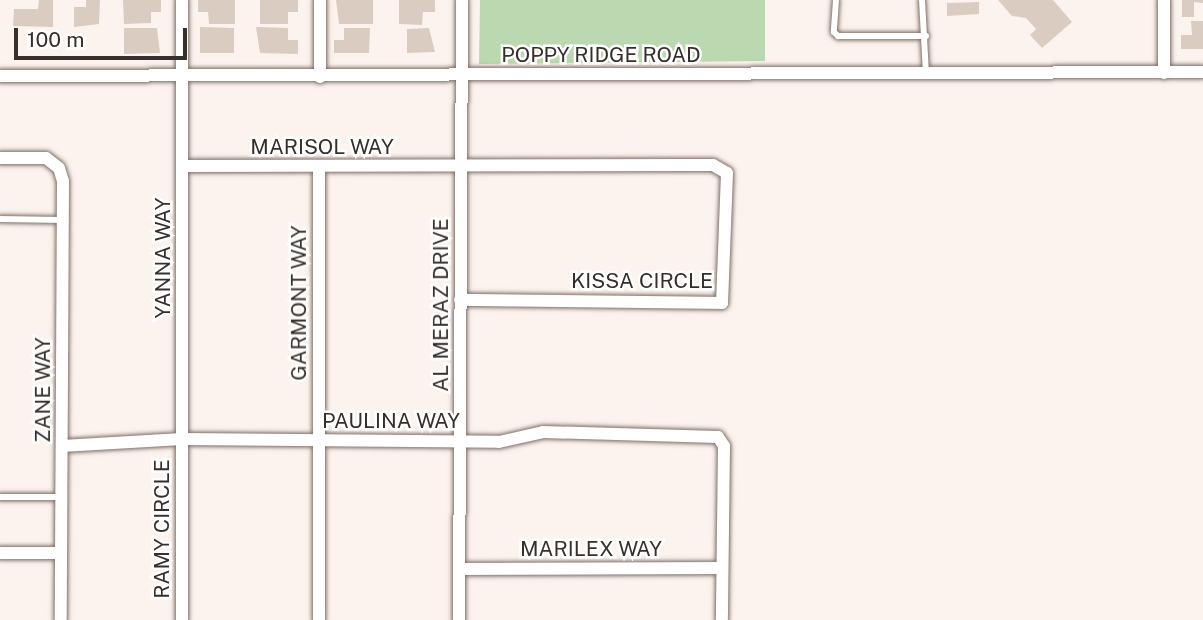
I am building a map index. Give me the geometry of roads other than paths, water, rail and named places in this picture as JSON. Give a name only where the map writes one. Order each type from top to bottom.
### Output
[{"type":"street","name":"YANNA WAY","points":[[181,0],[182,439]]},
{"type":"street","points":[[320,0],[320,76]]},
{"type":"street","name":"AL MERAZ DRIVE","points":[[459,620],[462,0]]},
{"type":"street","points":[[1164,0],[1164,72]]},
{"type":"street","name":"POPPY RIDGE ROAD","points":[[0,76],[1203,72]]},
{"type":"street","name":"ZANE WAY","points":[[0,158],[41,156],[55,163],[63,181],[61,620]]},
{"type":"street","name":"KISSA CIRCLE","points":[[460,300],[722,303],[730,184],[723,169],[713,165],[461,166]]},
{"type":"street","name":"MARISOL WAY","points":[[182,166],[461,166]]},
{"type":"street","name":"GARMONT WAY","points":[[318,166],[319,440]]},
{"type":"street","name":"PAULINA WAY","points":[[62,446],[182,439],[499,442],[543,432],[718,437],[724,446],[722,568]]},
{"type":"street","name":"RAMY CIRCLE","points":[[182,439],[182,620]]},
{"type":"street","points":[[319,440],[319,620]]},
{"type":"street","points":[[0,554],[61,554]]},
{"type":"street","points":[[722,568],[722,620]]},
{"type":"street","name":"MARILEX WAY","points":[[459,569],[722,568]]},
{"type":"lane","points":[[836,0],[834,32],[838,36],[926,36]]},
{"type":"lane","points":[[922,0],[926,73]]},
{"type":"lane","points":[[0,219],[63,220]]},
{"type":"lane","points":[[0,497],[62,497]]}]
